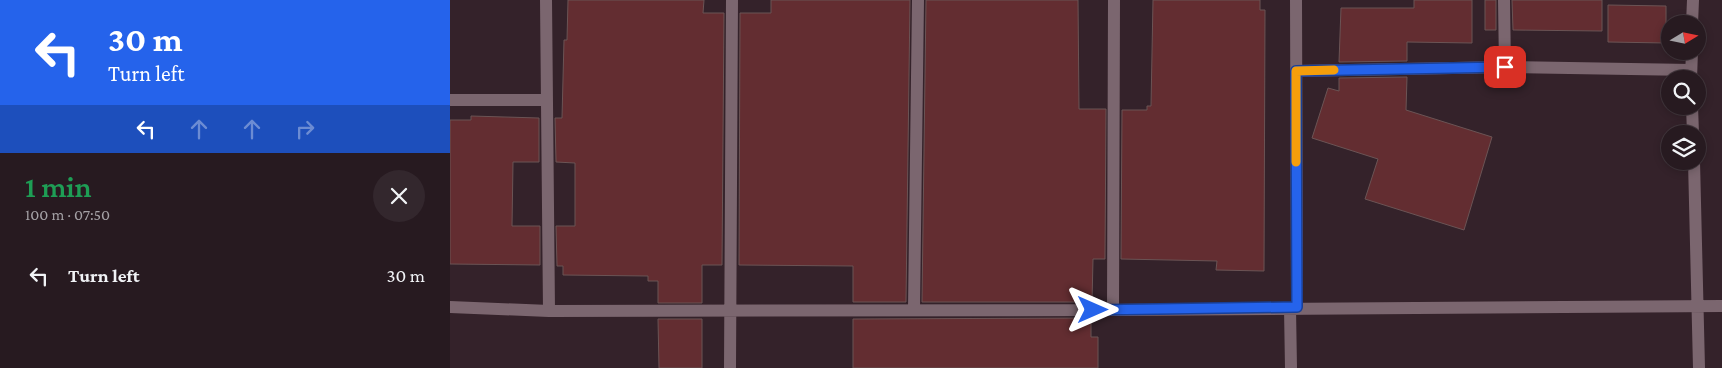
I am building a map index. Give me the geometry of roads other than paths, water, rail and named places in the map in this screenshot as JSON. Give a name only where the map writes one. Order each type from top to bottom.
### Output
[{"type":"street","points":[[546,0],[549,311]]},
{"type":"street","points":[[730,368],[732,0]]},
{"type":"street","points":[[914,309],[918,0]]},
{"type":"street","points":[[1113,310],[1114,0]]},
{"type":"street","points":[[1291,368],[1294,308],[1296,0]]},
{"type":"street","points":[[1504,0],[1505,67]]},
{"type":"street","points":[[1692,15],[1693,0]]},
{"type":"street","points":[[1296,71],[1505,67],[1661,73]]},
{"type":"street","points":[[450,100],[547,100]]},
{"type":"street","points":[[1694,170],[1699,368]]},
{"type":"street","points":[[450,307],[549,311],[1722,306]]}]
